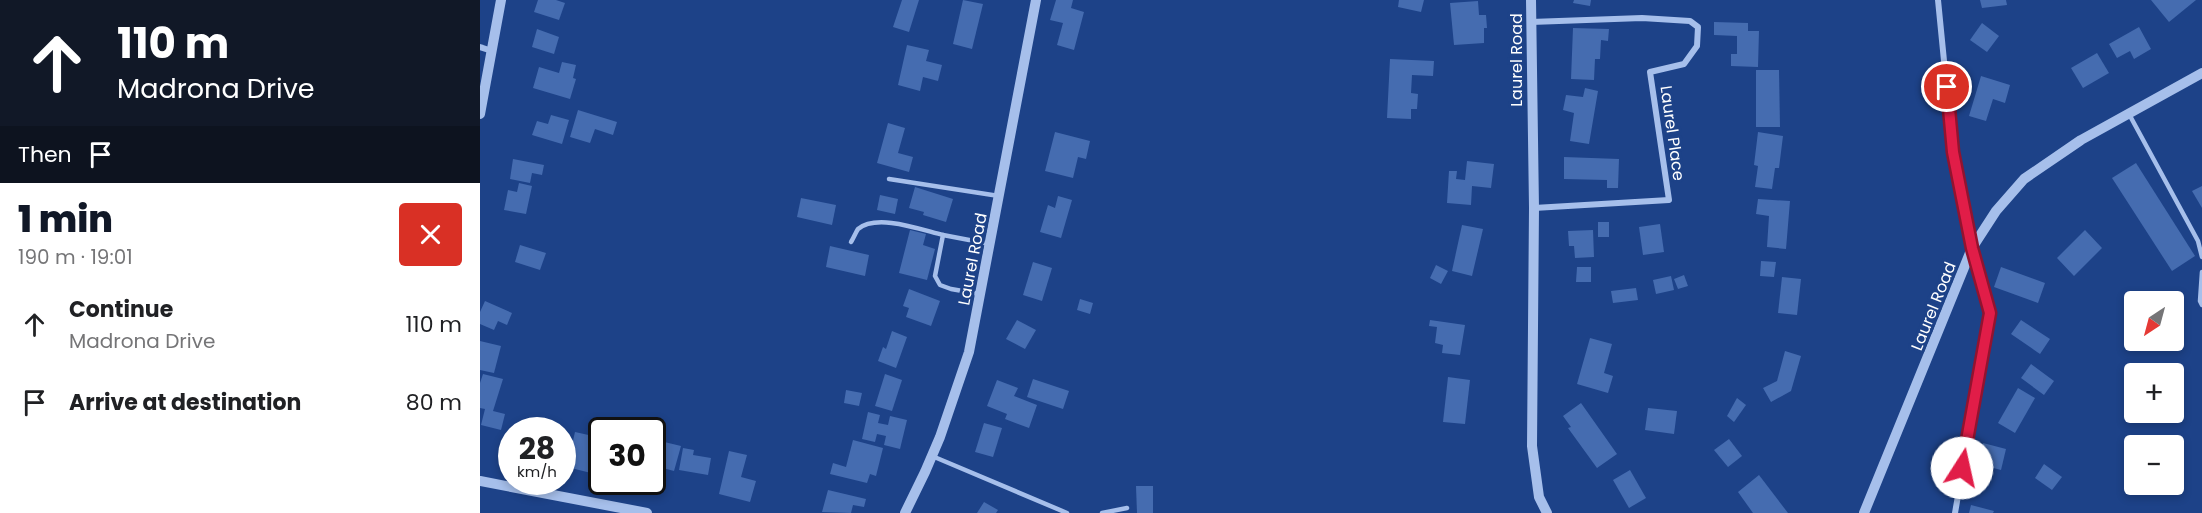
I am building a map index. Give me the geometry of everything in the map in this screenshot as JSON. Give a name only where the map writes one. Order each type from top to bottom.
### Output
[{"type":"street","points":[[480,114],[501,0]]},
{"type":"street","name":"Laurel Road","points":[[905,513],[932,456],[969,352],[1036,0]]},
{"type":"street","name":"Laurel Road","points":[[1531,0],[1534,208],[1532,446],[1539,497],[1547,513]]},
{"type":"street","points":[[1938,0],[1953,152],[1972,248],[1990,313],[1954,513]]},
{"type":"street","name":"Laurel Place","points":[[1531,22],[1642,18],[1690,21],[1698,27],[1697,46],[1684,64],[1650,72],[1669,201],[1534,208]]},
{"type":"street","points":[[480,47],[492,51]]},
{"type":"street","name":"Laurel Road","points":[[1864,513],[1972,248],[1996,211],[2024,179],[2081,140],[2202,73]]},
{"type":"street","points":[[480,481],[647,513]]},
{"type":"lane","points":[[2129,114],[2198,241],[2202,257]]},
{"type":"lane","points":[[889,179],[999,196]]},
{"type":"lane","points":[[852,242],[858,229],[886,222],[990,244]]},
{"type":"lane","points":[[943,235],[935,276],[940,285],[980,294]]},
{"type":"lane","points":[[2202,272],[2200,300],[2202,305]]},
{"type":"lane","points":[[932,456],[1067,513]]},
{"type":"lane","points":[[1102,513],[1127,508]]},
{"type":"building","points":[[538,0],[556,0],[565,3],[559,20],[534,12]]},
{"type":"building","points":[[902,0],[919,0],[909,32],[893,27]]},
{"type":"building","points":[[963,0],[983,4],[972,49],[953,44]]},
{"type":"building","points":[[1056,0],[1073,0],[1071,8],[1084,12],[1074,50],[1057,45],[1063,23],[1050,20]]},
{"type":"building","points":[[1399,0],[1424,0],[1421,12],[1398,7]]},
{"type":"building","points":[[1574,0],[1591,0],[1590,6],[1573,3]]},
{"type":"building","points":[[1980,0],[2006,0],[2007,5],[1982,8]]},
{"type":"building","points":[[2151,0],[2196,0],[2169,22]]},
{"type":"building","points":[[1478,1],[1479,15],[1486,15],[1487,28],[1484,28],[1484,43],[1454,45],[1450,3]]},
{"type":"building","points":[[1714,22],[1748,23],[1748,31],[1759,31],[1758,67],[1731,66],[1731,54],[1737,54],[1737,36],[1714,35]]},
{"type":"building","points":[[1982,23],[1999,36],[1987,52],[1970,40]]},
{"type":"building","points":[[2139,27],[2151,49],[2134,59],[2130,51],[2117,58],[2109,44]]},
{"type":"building","points":[[1573,28],[1609,29],[1608,41],[1601,40],[1600,59],[1595,59],[1594,80],[1571,79]]},
{"type":"building","points":[[537,29],[559,37],[554,54],[532,47]]},
{"type":"building","points":[[907,45],[929,50],[926,61],[942,65],[938,81],[923,77],[920,91],[898,85]]},
{"type":"building","points":[[2097,53],[2109,73],[2083,88],[2071,68]]},
{"type":"building","points":[[1390,59],[1434,61],[1433,76],[1412,75],[1411,93],[1418,94],[1417,109],[1411,109],[1411,119],[1387,118]]},
{"type":"building","points":[[562,62],[576,65],[573,78],[576,79],[570,99],[533,88],[539,67],[559,73]]},
{"type":"building","points":[[1756,70],[1779,70],[1780,127],[1756,127]]},
{"type":"building","points":[[1981,76],[2010,85],[2005,103],[1993,99],[1986,121],[1969,116]]},
{"type":"building","points":[[1585,88],[1598,91],[1589,144],[1570,141],[1574,113],[1563,110],[1566,95],[1583,97]]},
{"type":"building","points":[[578,110],[617,122],[613,135],[595,129],[590,143],[570,137]]},
{"type":"building","points":[[551,115],[569,120],[562,144],[532,135],[537,121],[548,124]]},
{"type":"building","points":[[888,123],[905,128],[898,153],[913,157],[909,172],[877,163]]},
{"type":"building","points":[[1055,132],[1090,141],[1086,159],[1078,157],[1073,178],[1045,171]]},
{"type":"building","points":[[1758,132],[1783,136],[1779,168],[1775,168],[1772,189],[1755,187],[1758,166],[1754,165]]},
{"type":"building","points":[[1564,157],[1619,159],[1618,188],[1607,188],[1607,180],[1564,179]]},
{"type":"building","points":[[513,159],[544,165],[542,175],[532,173],[530,183],[510,179]]},
{"type":"building","points":[[1467,161],[1494,164],[1491,188],[1472,186],[1471,205],[1447,203],[1449,171],[1457,171],[1456,179],[1465,180]]},
{"type":"building","points":[[2136,163],[2195,256],[2172,271],[2112,178]]},
{"type":"building","points":[[519,183],[532,186],[526,214],[504,210],[508,190],[517,192]]},
{"type":"building","points":[[2202,186],[2202,208],[2192,191]]},
{"type":"building","points":[[915,187],[953,199],[946,222],[909,208]]},
{"type":"building","points":[[880,195],[898,199],[895,214],[877,210]]},
{"type":"building","points":[[1058,196],[1072,200],[1061,238],[1040,232],[1048,205],[1055,208]]},
{"type":"building","points":[[801,198],[836,205],[832,225],[797,217]]},
{"type":"building","points":[[1758,199],[1790,201],[1786,249],[1767,247],[1769,216],[1756,214]]},
{"type":"building","points":[[1598,222],[1609,222],[1609,237],[1598,237]]},
{"type":"building","points":[[1660,224],[1664,252],[1643,255],[1639,227]]},
{"type":"building","points":[[1462,225],[1483,229],[1472,276],[1452,271]]},
{"type":"building","points":[[910,230],[926,234],[923,245],[935,249],[927,280],[899,273]]},
{"type":"building","points":[[1593,230],[1594,257],[1575,258],[1574,246],[1569,246],[1568,231]]},
{"type":"building","points":[[2085,230],[2102,248],[2074,276],[2057,258]]},
{"type":"building","points":[[520,245],[546,253],[540,270],[515,262]]},
{"type":"building","points":[[830,246],[869,255],[865,276],[826,267]]},
{"type":"building","points":[[1761,261],[1776,262],[1774,277],[1760,276]]},
{"type":"building","points":[[1033,262],[1052,268],[1042,301],[1023,295]]},
{"type":"building","points":[[1436,265],[1448,271],[1441,284],[1430,278]]},
{"type":"building","points":[[1577,267],[1591,267],[1591,282],[1576,282]]},
{"type":"building","points":[[2001,267],[2045,283],[2038,303],[1994,287]]},
{"type":"building","points":[[1684,275],[1688,286],[1678,289],[1674,279]]},
{"type":"building","points":[[1671,276],[1674,290],[1656,294],[1653,280]]},
{"type":"building","points":[[1782,277],[1801,279],[1797,315],[1778,313]]},
{"type":"building","points":[[1636,288],[1638,300],[1613,303],[1611,291]]},
{"type":"building","points":[[909,289],[940,301],[931,326],[906,317],[909,308],[903,306]]},
{"type":"building","points":[[1080,299],[1093,303],[1090,314],[1077,310]]},
{"type":"building","points":[[485,301],[512,313],[507,325],[498,321],[494,330],[480,324],[480,312]]},
{"type":"building","points":[[1017,320],[1036,330],[1025,349],[1006,339]]},
{"type":"building","points":[[1430,320],[1465,325],[1460,355],[1442,353],[1443,345],[1435,343],[1437,327],[1429,326]]},
{"type":"building","points":[[2021,320],[2050,339],[2040,354],[2011,334]]},
{"type":"building","points":[[892,331],[907,337],[896,368],[878,361],[883,347],[886,349]]},
{"type":"building","points":[[1590,338],[1612,344],[1604,373],[1613,376],[1608,393],[1577,384]]},
{"type":"building","points":[[480,341],[501,346],[494,373],[480,370]]},
{"type":"building","points":[[1785,351],[1801,356],[1791,391],[1771,402],[1763,388],[1777,381]]},
{"type":"building","points":[[2031,364],[2054,381],[2044,395],[2021,378]]},
{"type":"building","points":[[483,374],[503,379],[493,411],[505,414],[504,417],[498,417],[498,429],[481,425],[485,409],[480,408],[480,383]]},
{"type":"building","points":[[885,374],[902,380],[892,411],[875,406]]},
{"type":"building","points":[[1448,377],[1470,380],[1465,424],[1443,422]]},
{"type":"building","points":[[1033,379],[1069,391],[1063,409],[1027,397]]},
{"type":"building","points":[[997,380],[1018,388],[1014,396],[1037,405],[1029,428],[1005,419],[1007,414],[987,406]]},
{"type":"building","points":[[2018,388],[2035,398],[2015,433],[1998,423]]},
{"type":"building","points":[[846,390],[862,393],[859,406],[844,403]]},
{"type":"building","points":[[1737,398],[1746,405],[1734,422],[1727,416]]},
{"type":"building","points":[[1581,403],[1617,454],[1597,468],[1568,428],[1571,427],[1563,416]]},
{"type":"building","points":[[1648,408],[1677,411],[1674,434],[1645,430]]},
{"type":"building","points":[[868,412],[880,415],[878,423],[888,425],[890,416],[907,420],[900,449],[884,445],[886,436],[877,434],[875,442],[862,439]]},
{"type":"building","points":[[984,423],[1002,428],[993,457],[975,452]]},
{"type":"building","points":[[576,432],[588,435],[588,472],[576,469]]},
{"type":"building","points":[[1729,439],[1742,456],[1728,467],[1714,450]]},
{"type":"building","points":[[853,440],[883,448],[876,476],[870,474],[867,483],[830,474],[833,463],[846,467]]},
{"type":"building","points":[[666,442],[681,446],[674,471],[666,469]]},
{"type":"building","points":[[1983,443],[2006,449],[2001,470],[1978,464]]},
{"type":"building","points":[[683,448],[694,450],[693,455],[711,458],[708,475],[679,470]]},
{"type":"building","points":[[729,451],[747,455],[741,477],[756,481],[750,502],[719,494]]},
{"type":"building","points":[[2044,464],[2062,477],[2052,490],[2035,478]]},
{"type":"building","points":[[1630,470],[1646,498],[1629,508],[1613,480]]},
{"type":"building","points":[[1759,475],[1788,513],[1753,513],[1738,492]]},
{"type":"building","points":[[1136,486],[1153,486],[1153,513],[1137,513]]},
{"type":"building","points":[[828,490],[866,499],[864,507],[853,505],[851,513],[822,512]]},
{"type":"building","points":[[984,502],[998,510],[996,513],[977,513]]},
{"type":"building","points":[[1971,505],[1994,511],[1993,513],[1969,513]]},
{"type":"route","points":[[1947,87],[1953,152],[1972,248],[1990,313],[1962,468]]}]
